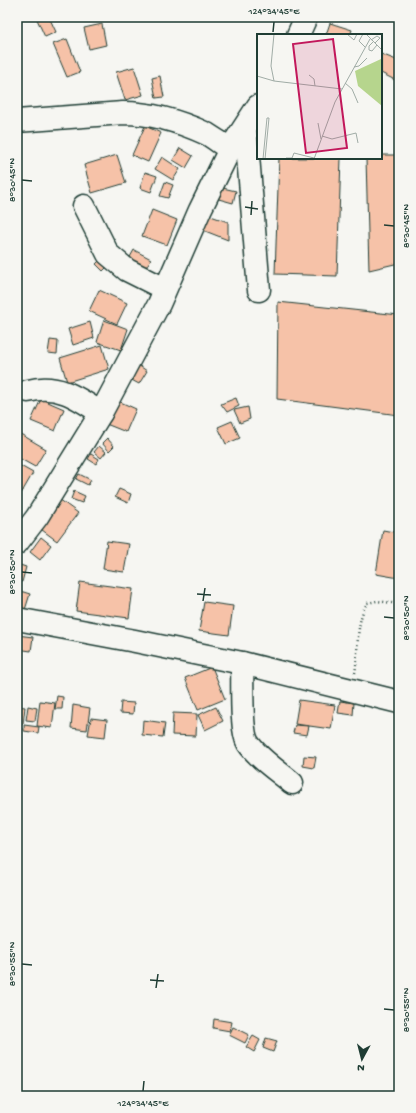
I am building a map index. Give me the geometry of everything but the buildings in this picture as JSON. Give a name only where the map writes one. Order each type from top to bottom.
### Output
[{"type":"street","points":[[298,34],[306,17]]},
{"type":"street","points":[[17,544],[37,517],[101,413],[159,304],[200,210],[230,149],[257,108]]},
{"type":"street","points":[[17,121],[139,113],[178,123],[206,134],[230,149]]},
{"type":"street","points":[[245,128],[258,290]]},
{"type":"street","points":[[84,206],[108,254],[127,270],[165,289]]},
{"type":"street","points":[[28,391],[39,388],[53,388],[82,400],[101,413]]},
{"type":"street","points":[[17,619],[242,663],[399,702]]},
{"type":"street","points":[[242,663],[243,728],[248,742],[256,752],[292,783]]},
{"type":"path","points":[[352,691],[356,669],[360,625],[367,603],[376,601],[399,604]]}]
